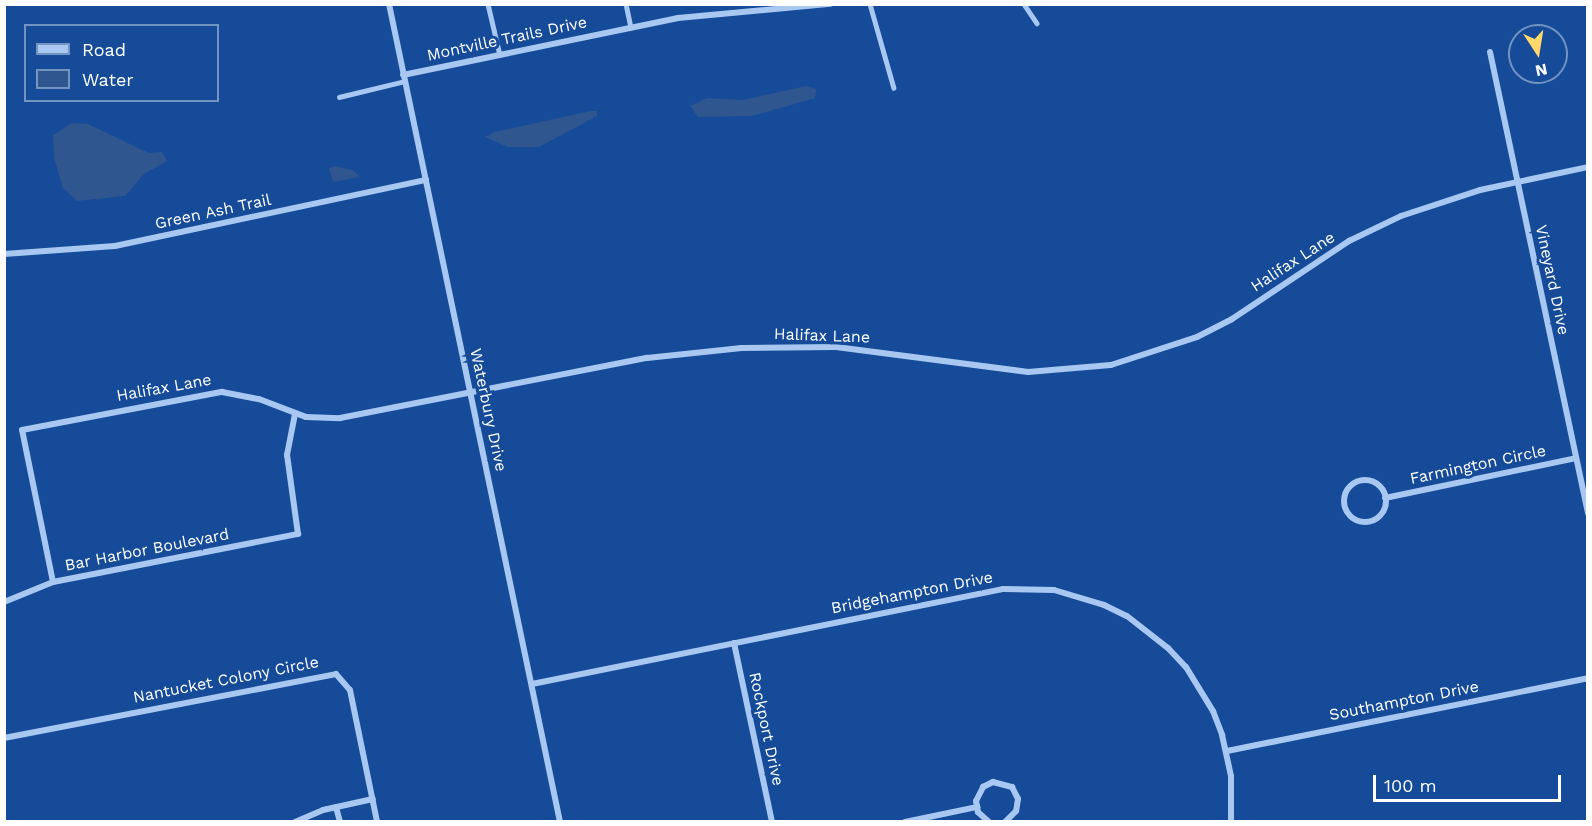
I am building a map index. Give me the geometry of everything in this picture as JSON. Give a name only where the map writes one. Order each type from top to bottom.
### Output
[{"type":"street","name":"Waterbury Drive","points":[[389,4],[560,822]]},
{"type":"street","name":"Montville Trails Drive","points":[[404,78],[500,55],[678,18],[763,7],[830,4]]},
{"type":"street","name":"Vineyard Drive","points":[[1490,52],[1587,514]]},
{"type":"street","name":"Halifax Lane","points":[[52,582],[22,430],[222,392],[259,399],[295,414],[340,418],[647,358],[776,347],[836,347],[1028,372],[1111,365],[1197,337],[1232,319],[1349,241],[1401,216],[1517,182],[1587,167]]},
{"type":"street","name":"Green Ash Trail","points":[[4,254],[115,246],[426,180]]},
{"type":"street","name":"Bar Harbor Boulevard","points":[[4,602],[52,582],[298,534],[287,455],[295,414]]},
{"type":"street","name":"Farmington Circle","points":[[1385,498],[1576,458]]},
{"type":"street","points":[[1361,481],[1374,482],[1385,498],[1380,516],[1369,522],[1353,519],[1344,506],[1347,490],[1361,481]]},
{"type":"street","name":"Bridgehampton Drive","points":[[532,684],[1003,588],[1063,592],[1127,616],[1168,648],[1201,688],[1227,751],[1231,822]]},
{"type":"street","name":"Rockport Drive","points":[[734,643],[772,822]]},
{"type":"street","name":"Nantucket Colony Circle","points":[[4,738],[336,674],[350,690],[377,822]]},
{"type":"street","name":"Southampton Drive","points":[[1227,751],[1587,678]]},
{"type":"street","points":[[976,807],[983,787],[993,782],[1006,784],[1016,792],[1018,805],[1005,822]]},
{"type":"street","points":[[295,822],[336,807],[373,799]]},
{"type":"street","points":[[336,807],[340,822]]},
{"type":"street","points":[[905,822],[976,807]]},
{"type":"street","points":[[976,807],[989,822]]},
{"type":"lane","points":[[488,4],[500,55]]},
{"type":"lane","points":[[626,4],[631,27]]},
{"type":"lane","points":[[870,4],[894,88]]},
{"type":"lane","points":[[1024,4],[1037,23]]},
{"type":"lane","points":[[339,97],[404,78]]},
{"type":"water","points":[[806,86],[816,89],[815,98],[752,116],[698,117],[690,106],[707,98],[742,100]]},
{"type":"water","points":[[597,111],[597,116],[539,147],[508,147],[485,137],[494,132]]},
{"type":"water","points":[[72,123],[88,124],[149,153],[162,152],[167,161],[144,174],[125,196],[77,201],[63,188],[54,158],[53,135]]},
{"type":"water","points":[[334,166],[353,170],[360,177],[333,182],[329,168]]}]
